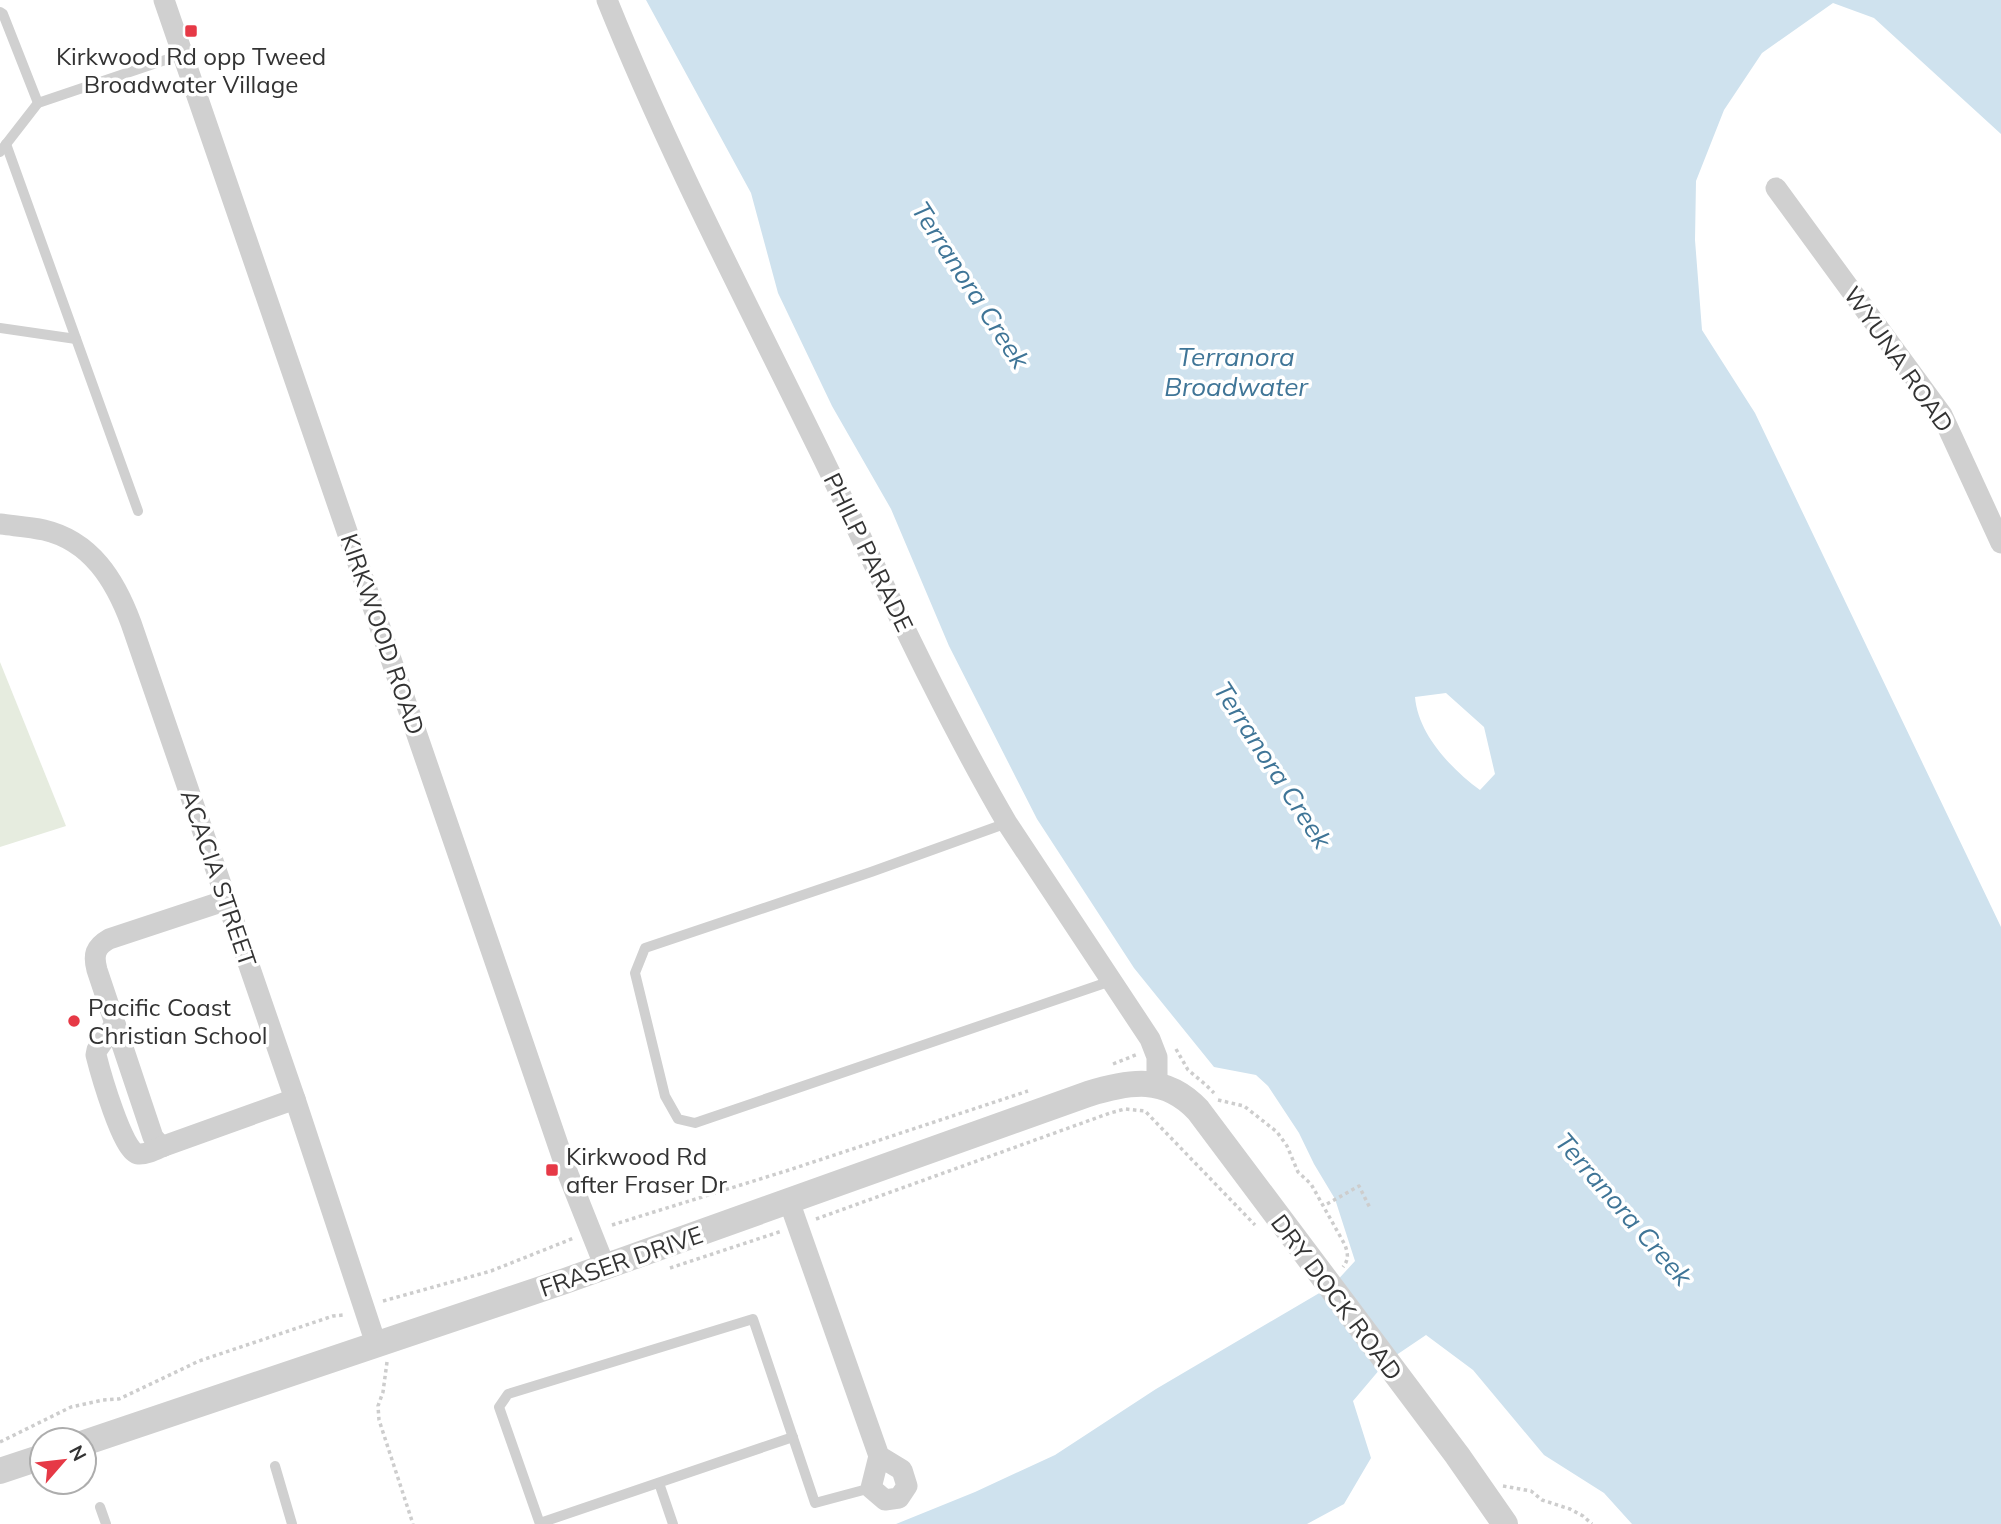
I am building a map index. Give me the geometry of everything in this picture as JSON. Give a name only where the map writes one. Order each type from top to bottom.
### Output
[{"type":"street","name":"KIRKWOOD ROAD","points":[[164,0],[568,1174],[606,1267]]},
{"type":"street","name":"PHILP PARADE","points":[[607,0],[675,158],[905,629],[1007,823],[1155,1047],[1157,1085]]},
{"type":"street","name":"WYUNA ROAD","points":[[1776,188],[1942,415],[2001,543]]},
{"type":"street","name":"ACACIA STREET","points":[[0,524],[44,530],[68,538],[91,555],[108,574],[118,592],[131,622],[227,900],[376,1345]]},
{"type":"street","points":[[227,900],[116,936],[99,945],[95,951],[94,962],[153,1137],[164,1146],[295,1099]]},
{"type":"street","name":"FRASER DRIVE","points":[[98,1438],[606,1267],[1088,1094],[1124,1085],[1157,1085]]},
{"type":"street","name":"DRY DOCK ROAD","points":[[1157,1085],[1181,1095],[1198,1110],[1505,1524]]},
{"type":"street","points":[[789,1201],[879,1456],[871,1488],[885,1500],[899,1498],[907,1486],[902,1470],[879,1456]]},
{"type":"street","points":[[0,1471],[28,1462]]},
{"type":"lane","points":[[0,12],[38,103]]},
{"type":"lane","points":[[138,511],[3,148],[38,103],[183,54]]},
{"type":"lane","points":[[0,328],[76,339]]},
{"type":"lane","points":[[1007,823],[645,948],[635,973],[664,1096],[678,1119],[695,1123],[1111,981]]},
{"type":"lane","points":[[793,1437],[540,1524],[499,1407],[508,1394],[753,1319],[793,1437],[815,1503],[871,1488]]},
{"type":"lane","points":[[275,1466],[292,1524]]},
{"type":"lane","points":[[659,1483],[673,1524]]},
{"type":"lane","points":[[100,1507],[106,1524]]},
{"type":"path","points":[[1104,1066],[1143,1051]]},
{"type":"path","points":[[612,1225],[1037,1088]]},
{"type":"path","points":[[1218,1100],[1244,1106],[1277,1132],[1287,1146],[1298,1172],[1311,1184],[1345,1245],[1347,1262],[1338,1273]]},
{"type":"path","points":[[1327,1204],[1359,1186],[1370,1208]]},
{"type":"path","points":[[383,1301],[491,1270],[574,1238]]},
{"type":"path","points":[[0,1442],[71,1407],[119,1399],[199,1361],[343,1315]]},
{"type":"path","points":[[1494,1484],[1531,1491],[1542,1500],[1583,1516],[1592,1524]]},
{"type":"shaded area","points":[[0,662],[66,826],[0,847]]},
{"type":"water","name":"Terranora Broadwater","points":[[646,0],[2001,0],[2001,134],[1874,18],[1833,3],[1762,53],[1724,110],[1696,181],[1695,240],[1702,330],[1755,413],[2001,927],[2001,1524],[1632,1524],[1604,1493],[1544,1455],[1473,1370],[1426,1335],[1386,1362],[1353,1401],[1371,1458],[1344,1504],[1307,1524],[896,1524],[1055,1455],[1156,1389],[1333,1285],[1355,1261],[1335,1199],[1299,1133],[1268,1086],[1256,1075],[1214,1067],[1134,968],[1037,819],[949,646],[891,509],[832,406],[778,293],[751,193]],"holes":[[[1446,693],[1484,727],[1495,774],[1480,790],[1458,772],[1438,750],[1422,724],[1415,697]]]},
{"type":"place","name":"Kirkwood Rd opp Tweed Broadwater Village","points":[[191,31]]},
{"type":"place","name":"Pacific Coast Christian School","points":[[74,1021]]},
{"type":"place","name":"Kirkwood Rd after Fraser Dr","points":[[552,1170]]},
{"type":"water label","name":"Terranora Creek","points":[[971,285]]},
{"type":"water label","name":"Terranora Creek","points":[[1273,765]]},
{"type":"water label","name":"Terranora Creek","points":[[1624,1209]]}]
